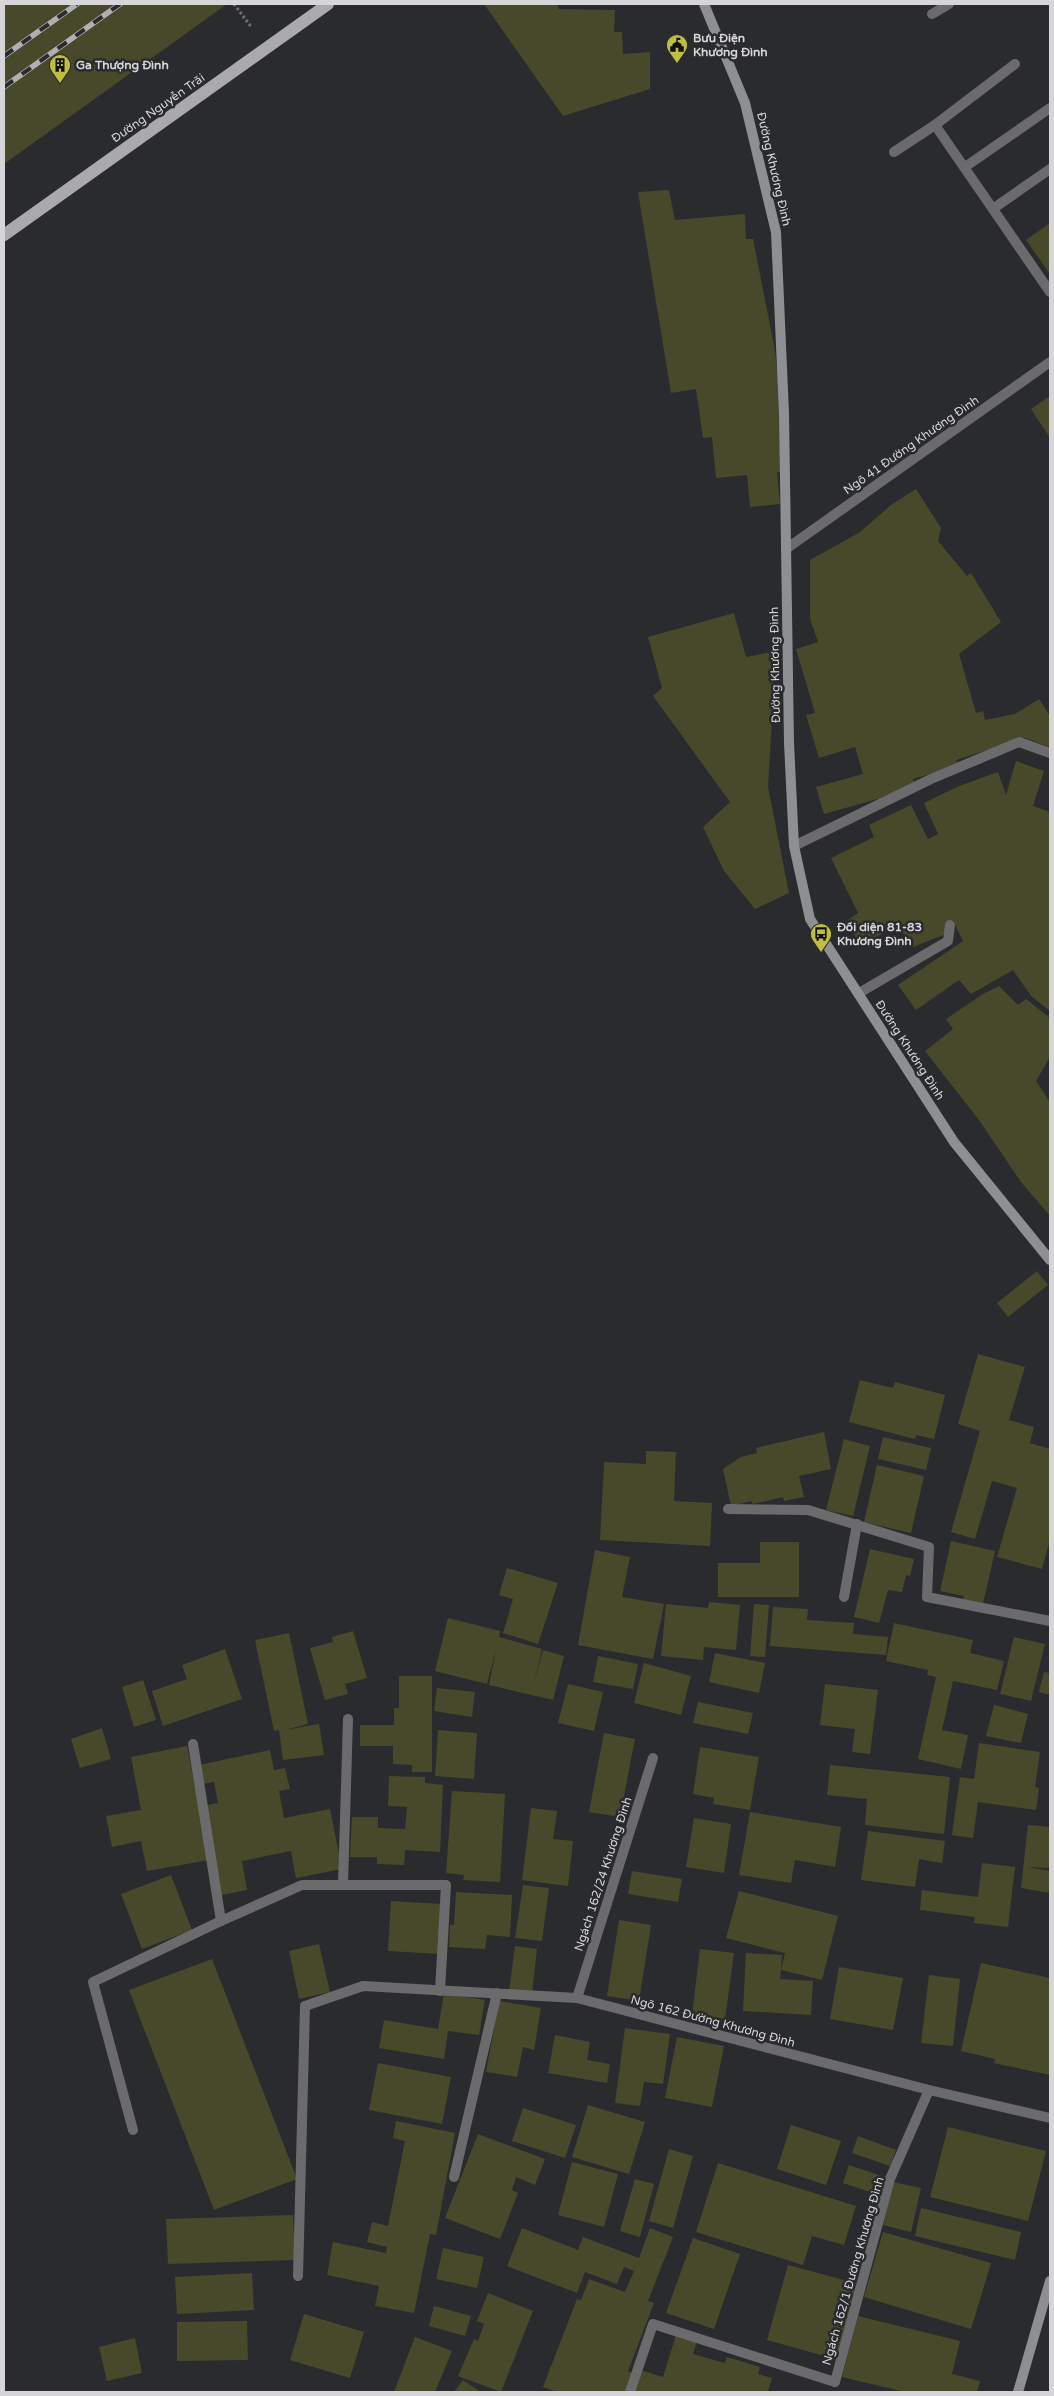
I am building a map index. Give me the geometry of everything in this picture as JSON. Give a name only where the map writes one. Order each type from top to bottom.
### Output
[{"type":"main road","name":"Đường Nguyễn Trãi","points":[[4,235],[328,4]]},
{"type":"street","name":"Đường Khương Đình","points":[[704,4],[745,103],[776,232],[784,412],[789,742],[794,846],[810,919],[954,1142],[1050,1260]]},
{"type":"street","points":[[1018,2392],[1050,2282]]},
{"type":"lane","points":[[932,14],[949,4]]},
{"type":"lane","points":[[894,152],[935,125],[1015,64]]},
{"type":"lane","points":[[965,167],[1050,108]]},
{"type":"lane","points":[[935,125],[994,208],[1050,292]]},
{"type":"lane","points":[[994,208],[1050,169]]},
{"type":"lane","name":"Ngõ 41 Đường Khương Đình","points":[[786,548],[1049,365]]},
{"type":"lane","points":[[794,846],[931,779],[1019,742],[1050,753]]},
{"type":"lane","points":[[859,993],[948,941],[950,925]]},
{"type":"lane","points":[[728,1509],[808,1510],[929,1547],[927,1597],[1050,1621]]},
{"type":"lane","points":[[844,1597],[857,1524]]},
{"type":"lane","points":[[343,1885],[348,1719]]},
{"type":"lane","points":[[193,1744],[221,1921]]},
{"type":"lane","name":"Ngách 162/24 Khương Đình","points":[[576,1998],[653,1758]]},
{"type":"lane","points":[[133,2130],[93,1982],[221,1921],[302,1885],[446,1885],[440,1990]]},
{"type":"lane","name":"Ngõ 162 Đường Khương Đình","points":[[298,2276],[305,2006],[363,1986],[576,1998],[929,2090],[1050,2118]]},
{"type":"lane","points":[[454,2177],[496,1994]]},
{"type":"lane","name":"Ngách 162/1 Đường Khương Đình","points":[[630,2392],[653,2324],[835,2382],[890,2179],[929,2090]]},
{"type":"building","name":"Ga Thượng Đình","points":[[4,4],[227,4],[4,164]]},
{"type":"building","points":[[484,4],[557,4],[559,9],[615,10],[614,32],[622,32],[623,54],[650,52],[650,89],[563,116]]},
{"type":"building","points":[[669,190],[675,220],[745,214],[746,239],[753,239],[775,351],[780,397],[783,472],[777,472],[780,504],[750,507],[747,475],[716,478],[712,437],[703,438],[696,389],[671,393],[638,192]]},
{"type":"building","points":[[1050,223],[1050,274],[1026,240]]},
{"type":"building","points":[[1050,396],[1050,438],[1031,409]]},
{"type":"building","points":[[916,489],[941,528],[938,541],[967,576],[971,573],[1001,622],[959,654],[976,713],[983,711],[985,720],[1015,714],[1039,699],[1050,716],[1050,747],[1025,738],[956,760],[958,766],[913,779],[914,784],[903,792],[824,814],[816,787],[863,774],[855,747],[819,758],[806,715],[815,713],[796,649],[818,642],[810,619],[810,560],[860,532],[891,505]]},
{"type":"building","points":[[734,613],[746,657],[776,651],[768,787],[789,893],[755,909],[724,871],[703,827],[730,802],[653,696],[662,688],[648,637]]},
{"type":"building","points":[[1016,761],[1044,771],[1033,806],[1050,812],[1050,1011],[1031,996],[1013,970],[971,994],[959,980],[916,1010],[898,985],[963,941],[953,920],[948,921],[946,934],[913,947],[898,926],[859,945],[848,920],[858,913],[831,858],[874,837],[869,825],[911,805],[928,839],[938,834],[924,803],[959,786],[998,772],[1006,795]]},
{"type":"building","points":[[999,986],[1018,1005],[1026,999],[1050,1018],[1050,1057],[1036,1081],[1050,1102],[1050,1216],[1021,1182],[979,1120],[925,1051],[953,1029],[946,1019],[983,994]]},
{"type":"building","points":[[1037,1271],[1048,1285],[1008,1317],[997,1303]]},
{"type":"building","points":[[978,1354],[1025,1367],[1009,1420],[1034,1427],[1030,1443],[1050,1449],[1050,1540],[1042,1569],[997,1557],[1017,1488],[992,1481],[975,1539],[951,1532],[980,1431],[958,1424]]},
{"type":"building","points":[[860,1380],[893,1388],[895,1382],[945,1395],[934,1439],[916,1435],[915,1439],[849,1422]]},
{"type":"building","points":[[824,1432],[831,1469],[799,1476],[804,1497],[784,1501],[783,1497],[753,1504],[751,1501],[731,1506],[723,1469],[741,1457],[757,1453],[756,1448]]},
{"type":"building","points":[[883,1437],[931,1448],[926,1470],[878,1459]]},
{"type":"building","points":[[844,1439],[870,1446],[853,1516],[826,1510]]},
{"type":"building","points":[[646,1451],[676,1452],[674,1501],[712,1503],[710,1546],[600,1540],[604,1462],[646,1464]]},
{"type":"building","points":[[877,1465],[924,1476],[911,1533],[864,1522]]},
{"type":"building","points":[[951,1541],[995,1551],[983,1604],[963,1600],[964,1596],[940,1591]]},
{"type":"building","points":[[760,1542],[799,1542],[799,1597],[718,1597],[718,1563],[760,1563]]},
{"type":"building","points":[[870,1549],[914,1559],[910,1576],[906,1575],[902,1592],[888,1590],[879,1623],[854,1617]]},
{"type":"building","points":[[595,1550],[630,1557],[622,1597],[664,1604],[653,1659],[578,1645]]},
{"type":"building","points":[[507,1568],[558,1583],[538,1644],[503,1633],[513,1599],[499,1595]]},
{"type":"building","points":[[709,1602],[740,1605],[736,1650],[704,1647],[703,1660],[661,1656],[666,1604],[708,1608]]},
{"type":"building","points":[[754,1604],[769,1605],[765,1657],[750,1656]]},
{"type":"building","points":[[773,1607],[808,1609],[807,1620],[854,1623],[853,1634],[888,1637],[886,1655],[770,1646]]},
{"type":"building","points":[[448,1618],[500,1631],[499,1637],[542,1649],[534,1683],[543,1650],[564,1656],[553,1700],[489,1685],[496,1649],[487,1684],[435,1671]]},
{"type":"building","points":[[894,1623],[973,1640],[970,1653],[1004,1661],[997,1690],[953,1681],[942,1730],[968,1735],[961,1769],[918,1759],[936,1677],[927,1675],[928,1670],[886,1661]]},
{"type":"building","points":[[353,1631],[367,1678],[345,1684],[348,1694],[325,1700],[310,1648],[333,1642],[332,1637]]},
{"type":"building","points":[[289,1633],[308,1724],[284,1730],[319,1724],[324,1755],[283,1760],[279,1730],[274,1731],[255,1640]]},
{"type":"building","points":[[1014,1637],[1045,1644],[1031,1701],[1000,1694]]},
{"type":"building","points":[[225,1649],[242,1699],[163,1726],[152,1691],[187,1679],[182,1665]]},
{"type":"building","points":[[715,1653],[765,1663],[759,1693],[709,1682]]},
{"type":"building","points":[[598,1656],[638,1664],[633,1689],[593,1682]]},
{"type":"building","points":[[644,1663],[691,1676],[681,1715],[634,1703]]},
{"type":"building","points":[[1044,1672],[1050,1673],[1050,1695],[1039,1692]]},
{"type":"building","points":[[399,1676],[432,1676],[432,1772],[412,1772],[412,1765],[393,1764],[393,1746],[360,1746],[360,1725],[394,1725],[394,1708],[399,1708]]},
{"type":"building","points":[[143,1680],[156,1720],[134,1727],[122,1687]]},
{"type":"building","points":[[568,1684],[603,1692],[594,1731],[558,1723]]},
{"type":"building","points":[[825,1684],[878,1690],[870,1754],[852,1752],[855,1729],[820,1725]]},
{"type":"building","points":[[437,1688],[475,1692],[472,1717],[434,1711]]},
{"type":"building","points":[[698,1702],[753,1713],[748,1734],[693,1723]]},
{"type":"building","points":[[994,1705],[1028,1714],[1021,1743],[986,1736]]},
{"type":"building","points":[[102,1728],[111,1759],[80,1768],[71,1739]]},
{"type":"building","points":[[438,1730],[477,1733],[474,1779],[435,1776]]},
{"type":"building","points":[[604,1733],[635,1739],[620,1817],[589,1812]]},
{"type":"building","points":[[979,1743],[1040,1752],[1035,1787],[1039,1788],[1036,1810],[978,1802],[973,1838],[952,1835],[960,1777],[974,1779]]},
{"type":"building","points":[[187,1746],[209,1860],[147,1871],[141,1841],[112,1847],[106,1816],[141,1810],[131,1757]]},
{"type":"building","points":[[700,1747],[759,1757],[750,1810],[713,1804],[714,1798],[693,1794]]},
{"type":"building","points":[[270,1750],[274,1770],[285,1768],[290,1789],[279,1791],[284,1818],[330,1809],[342,1869],[296,1878],[291,1851],[242,1861],[247,1890],[222,1895],[203,1806],[218,1803],[214,1782],[203,1784],[199,1765]]},
{"type":"building","points":[[830,1765],[950,1777],[944,1834],[865,1825],[867,1799],[827,1795]]},
{"type":"building","points":[[389,1776],[425,1777],[425,1783],[443,1785],[440,1852],[405,1850],[404,1865],[377,1864],[377,1857],[350,1857],[352,1817],[378,1817],[378,1828],[405,1829],[407,1807],[388,1806]]},
{"type":"building","points":[[452,1791],[505,1794],[500,1882],[463,1880],[464,1875],[446,1873]]},
{"type":"building","points":[[531,1808],[557,1811],[553,1839],[573,1841],[568,1886],[522,1880]]},
{"type":"building","points":[[750,1812],[841,1827],[835,1867],[795,1860],[791,1883],[739,1875]]},
{"type":"building","points":[[694,1818],[731,1824],[724,1873],[686,1867]]},
{"type":"building","points":[[1028,1825],[1050,1827],[1050,1868],[1028,1867],[1050,1871],[1050,1893],[1021,1888]]},
{"type":"building","points":[[868,1831],[945,1841],[942,1863],[919,1859],[915,1887],[861,1880]]},
{"type":"building","points":[[982,1863],[1015,1867],[1008,1927],[974,1923],[975,1917],[920,1910],[922,1890],[978,1897]]},
{"type":"building","points":[[632,1871],[682,1879],[678,1902],[628,1894]]},
{"type":"building","points":[[171,1875],[192,1930],[142,1949],[121,1894]]},
{"type":"building","points":[[523,1885],[549,1888],[542,1941],[515,1938]]},
{"type":"building","points":[[739,1891],[838,1916],[822,1980],[781,1970],[785,1953],[726,1938]]},
{"type":"building","points":[[456,1892],[512,1895],[510,1937],[487,1935],[485,1949],[449,1947],[450,1925],[454,1925]]},
{"type":"building","points":[[391,1901],[443,1904],[440,1954],[388,1951]]},
{"type":"building","points":[[619,1920],[651,1925],[639,2001],[607,1996]]},
{"type":"building","points":[[319,1944],[330,1992],[299,1999],[289,1951]]},
{"type":"building","points":[[515,1946],[537,1949],[532,1993],[509,1991]]},
{"type":"building","points":[[700,1949],[734,1953],[725,2019],[692,2015]]},
{"type":"building","points":[[746,1953],[782,1955],[780,1979],[813,1981],[811,2015],[743,2011]]},
{"type":"building","points":[[212,1959],[297,2179],[214,2210],[129,1990]]},
{"type":"building","points":[[981,1963],[1050,1978],[1050,2075],[994,2063],[995,2059],[961,2051]]},
{"type":"building","points":[[839,1967],[903,1978],[893,2030],[830,2019]]},
{"type":"building","points":[[929,1975],[960,1979],[953,2046],[921,2043]]},
{"type":"building","points":[[444,1993],[485,2000],[479,2035],[448,2031],[444,2059],[379,2048],[384,2020],[438,2029]]},
{"type":"building","points":[[499,2001],[541,2008],[534,2050],[523,2047],[517,2077],[486,2072]]},
{"type":"building","points":[[625,2028],[670,2034],[663,2084],[644,2082],[640,2106],[615,2103]]},
{"type":"building","points":[[555,2035],[590,2042],[587,2060],[610,2064],[607,2083],[548,2073]]},
{"type":"building","points":[[677,2037],[724,2046],[712,2107],[665,2098]]},
{"type":"building","points":[[378,2063],[451,2077],[442,2124],[369,2110]]},
{"type":"building","points":[[588,2105],[645,2122],[629,2174],[572,2157]]},
{"type":"building","points":[[523,2108],[576,2125],[565,2158],[512,2141]]},
{"type":"building","points":[[396,2121],[455,2133],[436,2235],[430,2234],[414,2313],[375,2306],[379,2286],[327,2275],[333,2242],[386,2253],[387,2247],[367,2242],[372,2222],[388,2226],[405,2141],[393,2138]]},
{"type":"building","points":[[791,2125],[841,2141],[826,2185],[777,2169]]},
{"type":"building","points":[[948,2127],[1046,2151],[1028,2221],[930,2197]]},
{"type":"building","points":[[478,2134],[545,2159],[535,2185],[516,2177],[512,2190],[518,2193],[500,2239],[445,2218]]},
{"type":"building","points":[[858,2136],[896,2150],[890,2166],[852,2153]]},
{"type":"building","points":[[669,2149],[693,2156],[673,2228],[649,2221]]},
{"type":"building","points":[[572,2162],[618,2174],[604,2227],[558,2215]]},
{"type":"building","points":[[718,2163],[856,2206],[844,2245],[812,2236],[803,2265],[696,2232]]},
{"type":"building","points":[[849,2165],[885,2177],[879,2195],[843,2183]]},
{"type":"building","points":[[635,2179],[654,2184],[640,2237],[620,2231]]},
{"type":"building","points":[[893,2182],[921,2188],[911,2232],[883,2225]]},
{"type":"building","points":[[921,2208],[1021,2232],[1015,2260],[915,2236]]},
{"type":"building","points":[[293,2215],[295,2260],[168,2264],[166,2219]]},
{"type":"building","points":[[522,2228],[578,2250],[583,2237],[639,2258],[650,2228],[673,2237],[648,2301],[654,2303],[628,2371],[633,2373],[626,2392],[557,2392],[543,2387],[577,2299],[581,2300],[589,2279],[625,2292],[634,2271],[624,2267],[617,2284],[585,2272],[577,2293],[507,2266]]},
{"type":"building","points":[[883,2232],[991,2263],[971,2329],[864,2297]]},
{"type":"building","points":[[693,2238],[740,2254],[714,2329],[666,2313]]},
{"type":"building","points":[[443,2248],[484,2257],[477,2288],[436,2279]]},
{"type":"building","points":[[788,2265],[859,2284],[839,2360],[767,2340]]},
{"type":"building","points":[[252,2273],[254,2310],[177,2314],[175,2277]]},
{"type":"building","points":[[488,2293],[533,2311],[501,2392],[458,2376],[474,2339],[478,2341],[484,2324],[477,2321]]},
{"type":"building","points":[[434,2306],[471,2316],[465,2336],[429,2326]]},
{"type":"building","points":[[304,2314],[364,2332],[350,2378],[290,2360]]},
{"type":"building","points":[[858,2316],[960,2341],[952,2374],[980,2381],[977,2392],[905,2392],[842,2377]]},
{"type":"building","points":[[247,2321],[248,2360],[177,2361],[177,2322]]},
{"type":"building","points":[[676,2335],[697,2341],[693,2354],[725,2363],[727,2357],[760,2367],[758,2374],[772,2378],[768,2392],[634,2392],[640,2370],[663,2377]]},
{"type":"building","points":[[415,2337],[452,2351],[435,2392],[394,2392]]},
{"type":"building","points":[[135,2338],[142,2373],[107,2381],[99,2347]]},
{"type":"building","points":[[463,2380],[481,2392],[454,2392]]},
{"type":"railway","points":[[4,56],[77,4]]},
{"type":"railway","points":[[4,87],[120,4]]},
{"type":"place","name":"Bưu Điện Khương Đình","points":[[677,64]]},
{"type":"place","name":"Ga Thượng Đình","points":[[60,84]]},
{"type":"place","name":"Đối diện 81-83 Khương Đình","points":[[821,953]]}]
